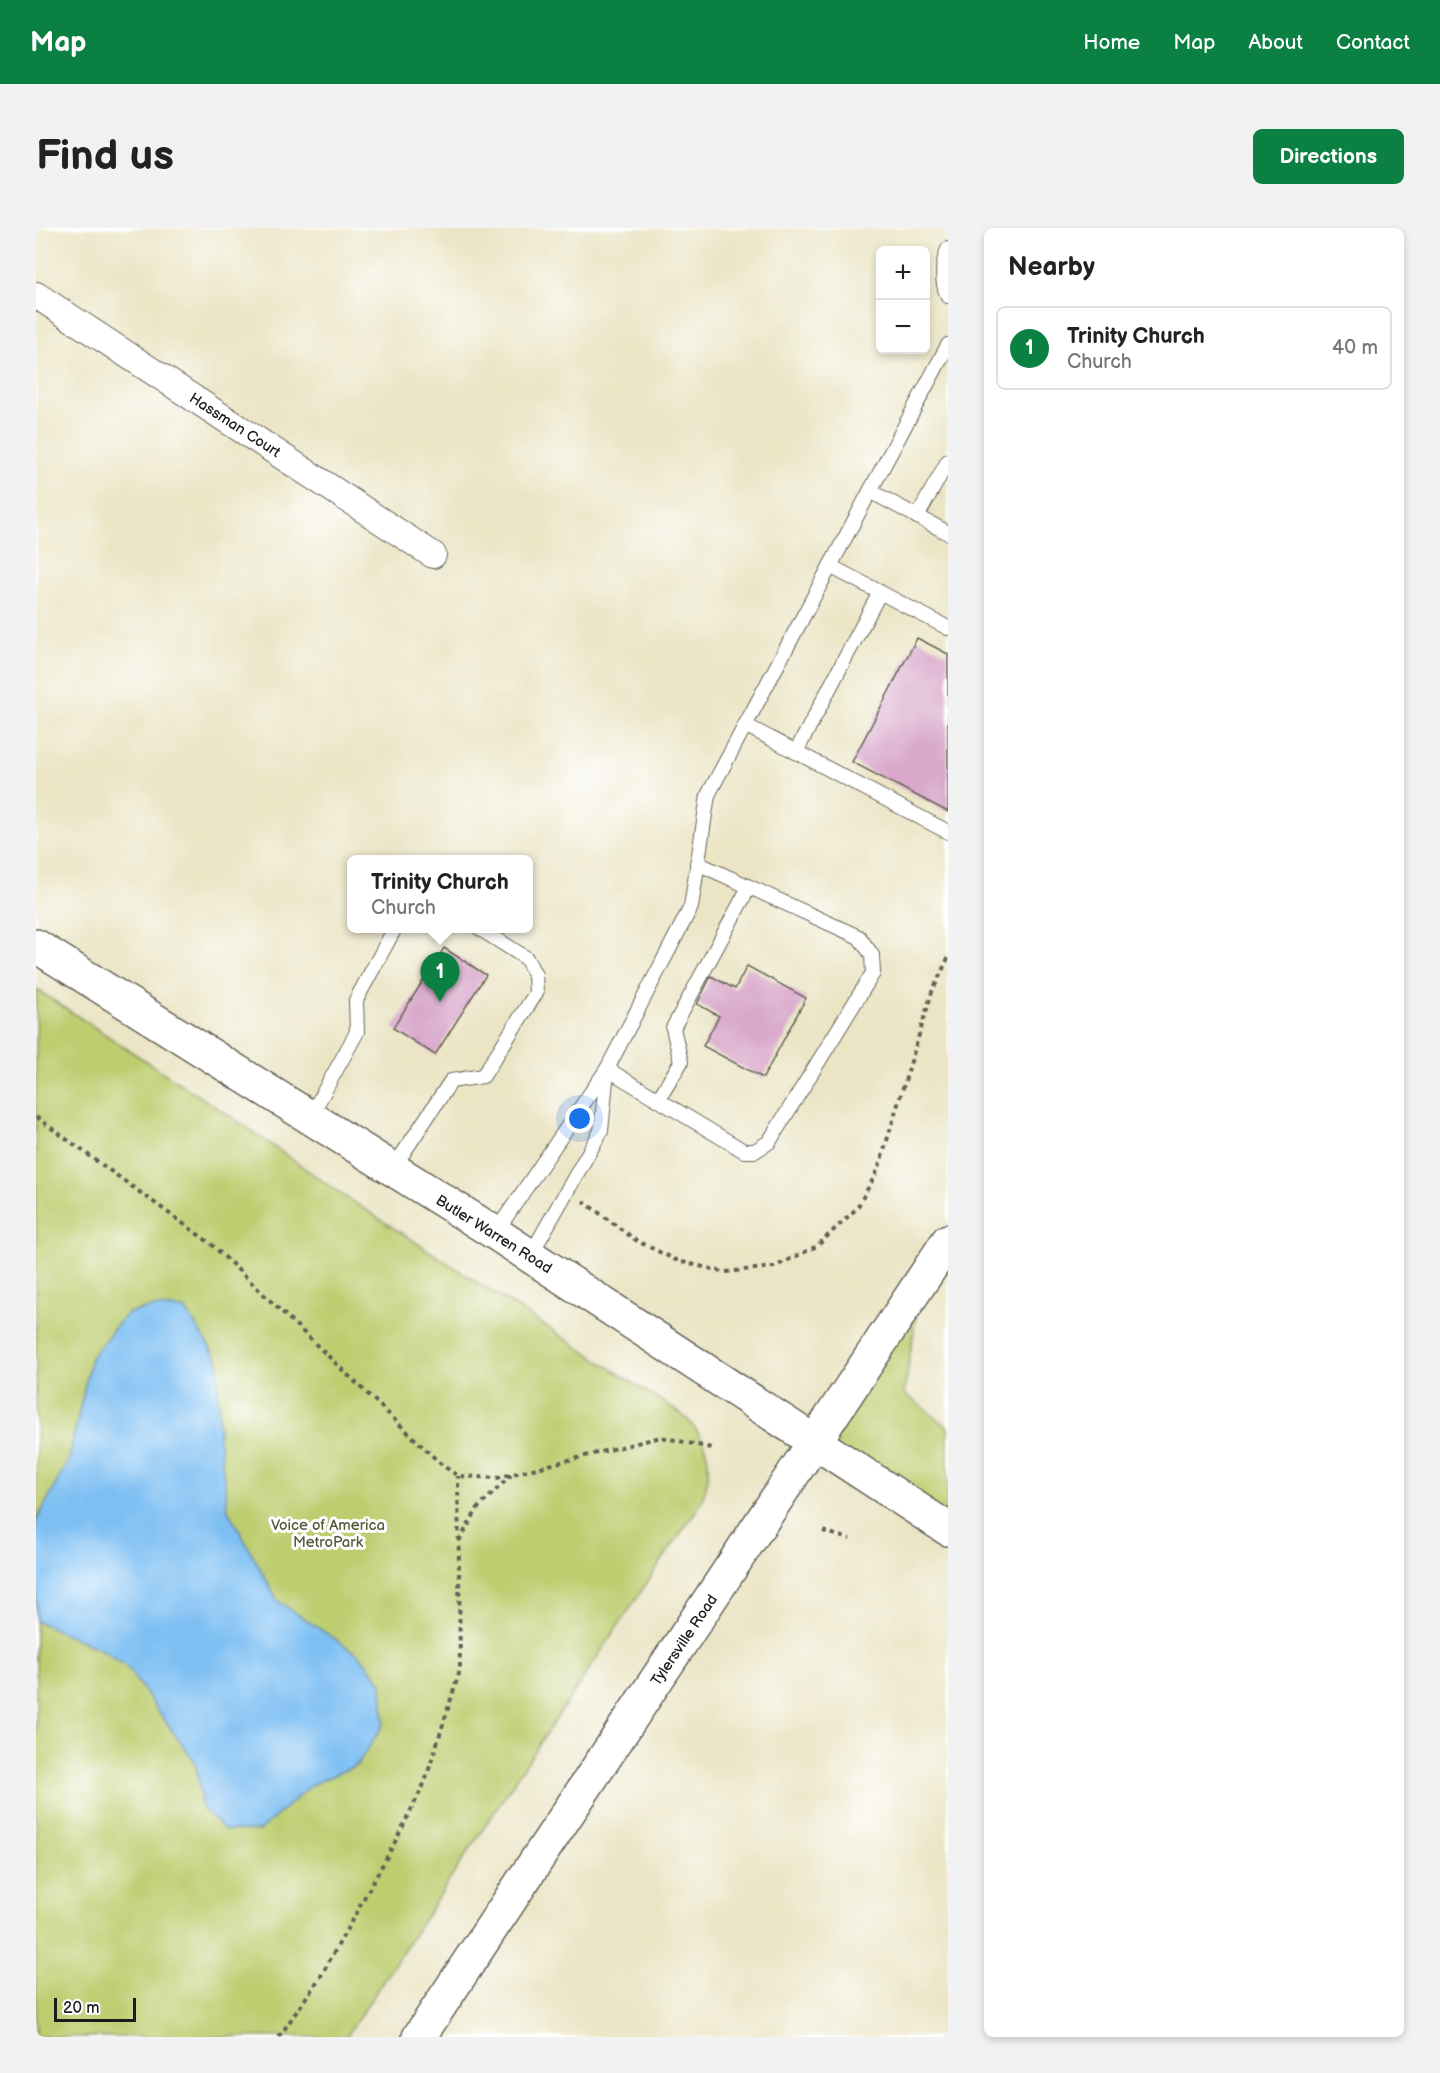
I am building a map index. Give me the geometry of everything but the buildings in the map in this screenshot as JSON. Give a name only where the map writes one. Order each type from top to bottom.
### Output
[{"type":"main road","name":"Butler Warren Road","points":[[36,946],[309,1119],[495,1233],[948,1529]]},
{"type":"main road","name":"Tylersville Road","points":[[419,2037],[816,1444],[948,1241]]},
{"type":"street","name":"Hassman Court","points":[[36,295],[433,555]]},
{"type":"lane","points":[[948,249],[944,257],[944,290],[948,296]]},
{"type":"lane","points":[[495,1233],[607,1069],[691,907],[708,795],[948,345]]},
{"type":"lane","points":[[917,517],[948,461]]},
{"type":"lane","points":[[870,491],[948,533]]},
{"type":"lane","points":[[830,566],[948,628]]},
{"type":"lane","points":[[796,752],[880,592]]},
{"type":"lane","points":[[745,725],[948,832]]},
{"type":"lane","points":[[607,1069],[744,1151],[755,1151],[769,1142],[873,973],[872,955],[859,937],[697,862]]},
{"type":"lane","points":[[658,1100],[681,1062],[673,1028],[749,887]]},
{"type":"lane","points":[[309,1119],[357,1032],[356,1000],[392,933]]},
{"type":"lane","points":[[392,1170],[451,1081],[483,1076],[536,993],[536,975],[526,958],[487,933]]},
{"type":"lane","points":[[530,1256],[601,1131],[607,1069]]},
{"type":"path","points":[[567,1190],[637,1241],[678,1261],[725,1272],[774,1267],[817,1246],[856,1208],[878,1170],[932,992],[948,958]]},
{"type":"path","points":[[36,1117],[210,1244],[441,1465],[458,1476],[496,1478],[660,1437],[711,1448]]},
{"type":"path","points":[[457,1544],[478,1508],[512,1474]]},
{"type":"path","points":[[279,2037],[321,1976],[394,1844],[425,1782],[460,1670],[458,1476]]},
{"type":"path","points":[[823,1531],[850,1539]]},
{"type":"green space","name":"Voice of America MetroPark","points":[[36,989],[239,1122],[344,1196],[680,1413],[698,1433],[704,1445],[708,1469],[707,1482],[698,1508],[346,2037],[36,2037]]},
{"type":"green space","points":[[921,1286],[904,1393],[948,1427],[948,1529],[816,1444]]},
{"type":"water","points":[[153,1307],[185,1309],[218,1360],[219,1437],[228,1510],[278,1601],[359,1655],[382,1683],[384,1724],[357,1765],[313,1784],[259,1831],[225,1830],[202,1808],[196,1764],[126,1666],[102,1650],[36,1621],[36,1522],[69,1459],[91,1357],[126,1314]]},
{"type":"place","name":"Trinity Church","points":[[440,1002]]}]
